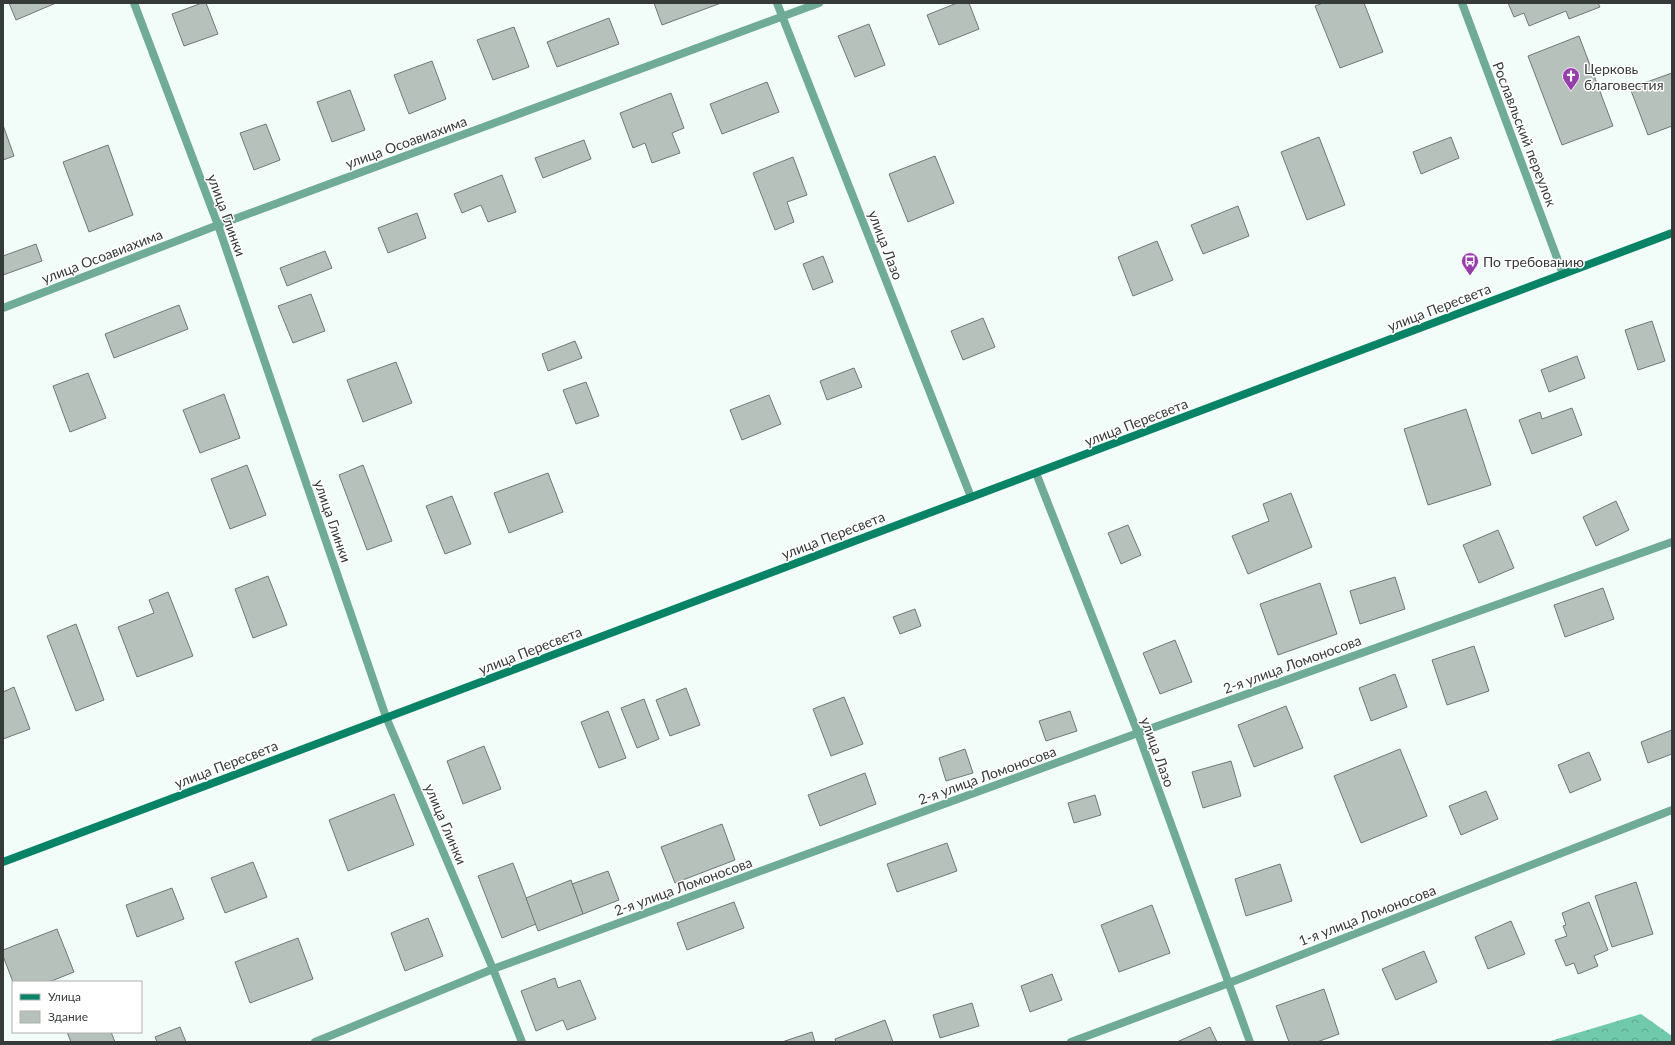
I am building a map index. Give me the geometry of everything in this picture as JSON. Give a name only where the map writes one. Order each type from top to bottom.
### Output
[{"type":"main road","name":"улица Пересвета","points":[[3,862],[1672,233]]},
{"type":"street","name":"улица Глинки","points":[[134,3],[218,225],[386,717],[493,969],[522,1042]]},
{"type":"street","name":"улица Лазо","points":[[777,3],[971,497]]},
{"type":"street","name":"улица Осоавиахима","points":[[3,308],[218,225],[819,3]]},
{"type":"street","name":"Рославльский переулок","points":[[1462,3],[1563,274]]},
{"type":"street","name":"улица Лазо","points":[[1036,473],[1138,733],[1250,1042]]},
{"type":"street","name":"2-я улица Ломоносова","points":[[314,1042],[493,969],[1138,733],[1672,542]]},
{"type":"street","name":"1-я улица Ломоносова","points":[[1072,1042],[1229,983],[1672,810]]},
{"type":"green space","points":[[1641,1014],[1672,1036],[1672,1042],[1547,1042]]},
{"type":"building","points":[[9,3],[56,3],[16,20]]},
{"type":"building","points":[[202,3],[206,3],[218,34],[184,46],[172,14]]},
{"type":"building","points":[[654,3],[721,3],[662,25]]},
{"type":"building","points":[[957,3],[969,3],[979,29],[939,45],[927,15]]},
{"type":"building","points":[[1323,3],[1364,3],[1383,52],[1340,68],[1315,6]]},
{"type":"building","points":[[1508,3],[1598,3],[1600,7],[1569,19],[1566,11],[1529,26],[1524,13],[1514,17]]},
{"type":"building","points":[[609,18],[619,44],[557,67],[547,42]]},
{"type":"building","points":[[869,24],[885,65],[855,77],[838,36]]},
{"type":"building","points":[[514,27],[529,67],[493,80],[477,40]]},
{"type":"building","name":"Церковь благовестия","points":[[1579,36],[1613,126],[1562,145],[1528,56]]},
{"type":"building","points":[[432,61],[446,99],[409,114],[394,75]]},
{"type":"building","points":[[1672,73],[1672,126],[1648,135],[1630,88]]},
{"type":"building","points":[[767,82],[779,112],[722,134],[710,104]]},
{"type":"building","points":[[350,90],[365,130],[332,142],[317,102]]},
{"type":"building","points":[[671,93],[684,128],[672,133],[680,153],[652,163],[645,143],[633,148],[620,113]]},
{"type":"building","points":[[266,124],[280,160],[254,170],[240,133]]},
{"type":"building","points":[[3,125],[14,156],[3,160]]},
{"type":"building","points":[[1319,137],[1345,205],[1307,220],[1281,152]]},
{"type":"building","points":[[1451,137],[1459,158],[1421,174],[1413,152]]},
{"type":"building","points":[[584,140],[591,159],[543,178],[535,158]]},
{"type":"building","points":[[108,145],[133,215],[89,232],[63,162]]},
{"type":"building","points":[[935,156],[954,203],[908,222],[889,174]]},
{"type":"building","points":[[793,157],[807,195],[787,202],[794,222],[775,230],[753,173]]},
{"type":"building","points":[[502,175],[516,212],[488,222],[481,205],[462,213],[454,194]]},
{"type":"building","points":[[1238,206],[1249,236],[1203,254],[1191,225]]},
{"type":"building","points":[[417,213],[426,238],[388,253],[378,228]]},
{"type":"building","points":[[1157,241],[1173,280],[1133,296],[1118,257]]},
{"type":"building","points":[[36,244],[42,261],[3,275],[3,256]]},
{"type":"building","points":[[325,251],[332,268],[287,286],[280,268]]},
{"type":"building","points":[[823,256],[833,282],[813,290],[803,264]]},
{"type":"building","points":[[311,294],[325,331],[293,343],[278,306]]},
{"type":"building","points":[[179,305],[188,329],[114,358],[105,334]]},
{"type":"building","points":[[983,318],[995,347],[963,360],[951,331]]},
{"type":"building","points":[[1652,321],[1665,361],[1638,370],[1625,330]]},
{"type":"building","points":[[575,341],[582,358],[548,371],[542,354]]},
{"type":"building","points":[[1577,356],[1585,378],[1549,392],[1541,370]]},
{"type":"building","points":[[396,362],[412,403],[363,422],[347,380]]},
{"type":"building","points":[[854,368],[862,387],[827,400],[820,381]]},
{"type":"building","points":[[88,373],[106,418],[70,432],[53,386]]},
{"type":"building","points":[[586,382],[599,416],[576,424],[563,390]]},
{"type":"building","points":[[224,394],[240,438],[200,453],[183,410]]},
{"type":"building","points":[[769,395],[781,424],[742,440],[730,410]]},
{"type":"building","points":[[1572,408],[1582,435],[1532,454],[1519,420],[1540,412],[1542,419]]},
{"type":"building","points":[[1466,409],[1491,485],[1428,505],[1404,429]]},
{"type":"building","points":[[247,465],[266,515],[230,529],[211,479]]},
{"type":"building","points":[[363,465],[392,541],[367,550],[339,475]]},
{"type":"building","points":[[548,473],[563,512],[509,533],[494,493]]},
{"type":"building","points":[[1291,493],[1312,547],[1248,574],[1232,536],[1269,521],[1263,504]]},
{"type":"building","points":[[452,496],[471,544],[445,554],[426,506]]},
{"type":"building","points":[[1616,501],[1629,530],[1596,546],[1583,517]]},
{"type":"building","points":[[1128,525],[1141,555],[1121,564],[1108,533]]},
{"type":"building","points":[[1498,530],[1514,568],[1479,583],[1463,545]]},
{"type":"building","points":[[268,576],[287,625],[253,638],[235,589]]},
{"type":"building","points":[[1395,577],[1405,609],[1360,624],[1350,591]]},
{"type":"building","points":[[1320,583],[1337,634],[1278,655],[1260,604]]},
{"type":"building","points":[[1603,588],[1614,619],[1565,637],[1554,605]]},
{"type":"building","points":[[168,592],[193,656],[137,677],[118,627],[154,613],[149,600]]},
{"type":"building","points":[[915,609],[921,626],[900,634],[893,617]]},
{"type":"building","points":[[76,624],[104,700],[76,711],[47,636]]},
{"type":"building","points":[[1175,640],[1192,682],[1160,694],[1143,653]]},
{"type":"building","points":[[1474,646],[1489,691],[1447,705],[1432,660]]},
{"type":"building","points":[[1395,674],[1407,707],[1371,721],[1359,688]]},
{"type":"building","points":[[14,687],[30,729],[3,739],[3,692]]},
{"type":"building","points":[[686,688],[700,725],[670,736],[656,700]]},
{"type":"building","points":[[844,697],[863,744],[831,756],[813,709]]},
{"type":"building","points":[[644,699],[659,739],[637,748],[621,708]]},
{"type":"building","points":[[1286,706],[1303,748],[1254,767],[1238,725]]},
{"type":"building","points":[[608,711],[626,758],[599,768],[581,722]]},
{"type":"building","points":[[1070,711],[1077,731],[1046,741],[1039,721]]},
{"type":"building","points":[[1672,730],[1672,754],[1648,763],[1641,742]]},
{"type":"building","points":[[484,746],[501,789],[463,804],[447,761]]},
{"type":"building","points":[[965,749],[973,773],[946,781],[939,758]]},
{"type":"building","points":[[1400,749],[1427,816],[1361,843],[1334,776]]},
{"type":"building","points":[[1589,752],[1601,780],[1570,793],[1558,765]]},
{"type":"building","points":[[1231,761],[1241,796],[1203,808],[1192,772]]},
{"type":"building","points":[[865,773],[876,804],[820,826],[808,795]]},
{"type":"building","points":[[1486,791],[1498,819],[1461,835],[1449,806]]},
{"type":"building","points":[[394,794],[414,845],[348,871],[329,820]]},
{"type":"building","points":[[1095,795],[1101,815],[1074,823],[1068,803]]},
{"type":"building","points":[[722,824],[735,860],[675,883],[661,847]]},
{"type":"building","points":[[947,843],[957,871],[897,892],[887,864]]},
{"type":"building","points":[[253,862],[267,897],[225,913],[211,878]]},
{"type":"building","points":[[513,863],[536,924],[502,938],[478,876]]},
{"type":"building","points":[[1280,864],[1292,901],[1246,916],[1235,879]]},
{"type":"building","points":[[608,871],[619,900],[583,914],[572,884]]},
{"type":"building","points":[[571,880],[583,914],[538,931],[526,898]]},
{"type":"building","points":[[1636,882],[1653,934],[1612,947],[1595,896]]},
{"type":"building","points":[[172,888],[184,919],[137,937],[126,905]]},
{"type":"building","points":[[734,902],[744,928],[687,950],[677,923]]},
{"type":"building","points":[[1589,902],[1608,950],[1594,956],[1598,966],[1578,974],[1574,963],[1566,966],[1555,940],[1567,936],[1563,926],[1566,925],[1562,913]]},
{"type":"building","points":[[1152,905],[1170,953],[1119,972],[1101,925]]},
{"type":"building","points":[[428,918],[443,956],[405,971],[391,933]]},
{"type":"building","points":[[1511,921],[1525,954],[1488,969],[1475,937]]},
{"type":"building","points":[[57,929],[74,972],[52,981],[13,981],[3,956],[3,950]]},
{"type":"building","points":[[298,938],[313,979],[250,1003],[235,962]]},
{"type":"building","points":[[1424,951],[1437,982],[1396,1000],[1382,969]]},
{"type":"building","points":[[1052,974],[1062,1000],[1030,1012],[1021,986]]},
{"type":"building","points":[[555,978],[558,988],[580,980],[596,1019],[567,1030],[563,1020],[536,1031],[521,991]]},
{"type":"building","points":[[1324,989],[1339,1034],[1317,1042],[1289,1042],[1276,1006]]},
{"type":"building","points":[[972,1003],[979,1026],[940,1038],[933,1015]]},
{"type":"building","points":[[885,1020],[893,1042],[836,1042],[835,1039]]},
{"type":"building","points":[[180,1027],[186,1042],[157,1042],[155,1037]]},
{"type":"building","points":[[1210,1027],[1217,1042],[1177,1042]]},
{"type":"building","points":[[812,1032],[815,1042],[782,1042]]},
{"type":"building","points":[[67,1033],[111,1033],[115,1042],[71,1042]]},
{"type":"place","name":"Церковь благовестия","points":[[1571,91]]},
{"type":"place","name":"По требованию","points":[[1470,276]]}]
